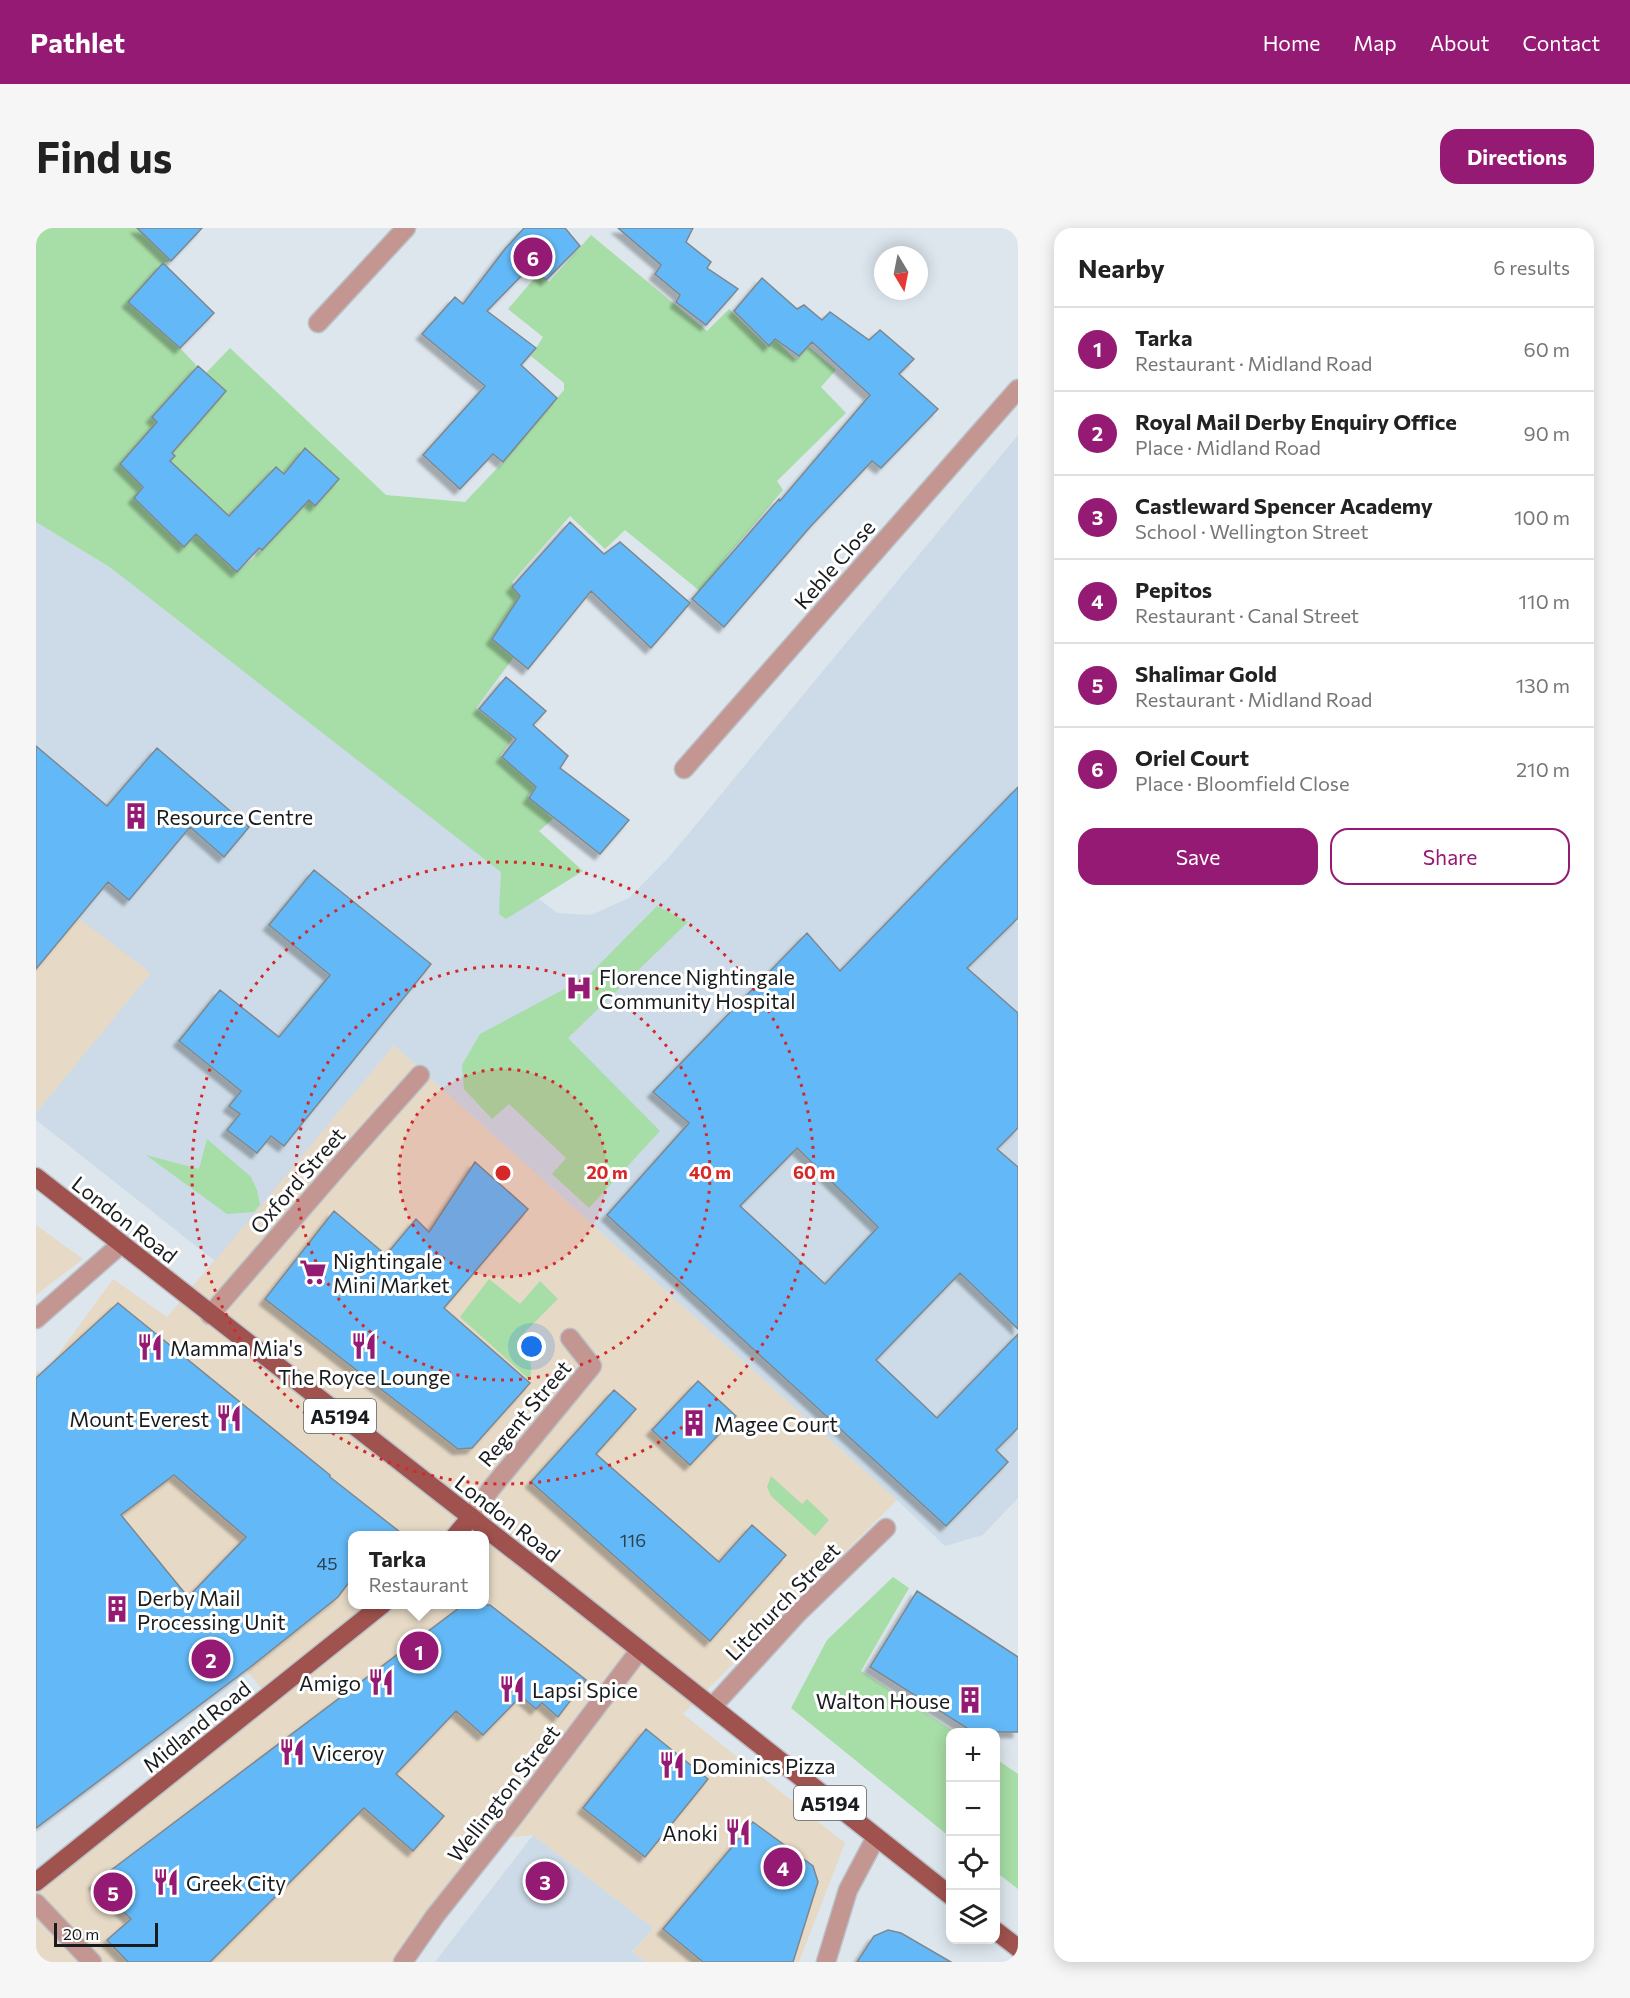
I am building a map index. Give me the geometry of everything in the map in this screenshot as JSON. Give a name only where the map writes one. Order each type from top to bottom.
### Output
[{"type":"main road","name":"London Road","points":[[36,1177],[120,1245],[489,1531]]},
{"type":"main road","points":[[459,1531],[471,1517]]},
{"type":"main road","name":"London Road","points":[[489,1531],[946,1892]]},
{"type":"main road","name":"Midland Road","points":[[36,1882],[378,1609]]},
{"type":"main road","points":[[1000,1934],[1018,1948]]},
{"type":"street","points":[[318,323],[406,228]]},
{"type":"street","name":"Keble Close","points":[[684,769],[1018,389]]},
{"type":"street","name":"Oxford Street","points":[[210,1315],[420,1075]]},
{"type":"street","points":[[36,1319],[120,1245]]},
{"type":"street","name":"Regent Street","points":[[471,1517],[490,1490],[592,1366],[570,1338]]},
{"type":"street","name":"Litchurch Street","points":[[712,1707],[798,1613],[886,1527]]},
{"type":"street","name":"Wellington Street","points":[[403,1962],[435,1916],[513,1819],[639,1651]]},
{"type":"street","points":[[826,1962],[848,1890],[876,1839]]},
{"type":"street","points":[[36,1903],[92,1962]]},
{"type":"shaded area","name":"Florence Nightingale Community Hospital","points":[[1018,435],[1018,1498],[983,1535],[945,1546],[394,1045],[215,1261],[36,1120],[36,1113],[151,973],[40,889],[36,893],[36,522],[111,568],[557,913],[591,915],[629,898],[670,856]]},
{"type":"shaded area","points":[[40,889],[152,973],[36,1113],[36,893]]},
{"type":"shaded area","points":[[394,1045],[897,1500],[683,1714],[845,1843],[799,1962],[647,1962],[632,1953],[653,1928],[533,1835],[489,1840],[393,1962],[36,1962],[36,1882],[190,1770],[268,1696],[246,1670],[36,1828],[36,1370],[144,1480],[49,1367],[113,1279],[167,1317]]},
{"type":"shaded area","points":[[36,1225],[83,1259],[36,1295]]},
{"type":"shaded area","points":[[533,1835],[653,1928],[632,1952],[647,1962],[435,1962]]},
{"type":"green space","points":[[36,228],[140,228],[139,230],[171,261],[163,263],[128,302],[197,366],[152,417],[161,427],[149,431],[120,464],[143,487],[134,498],[183,546],[201,529],[205,542],[237,572],[262,550],[309,500],[315,505],[339,479],[305,448],[283,474],[276,467],[229,516],[181,471],[166,466],[175,456],[172,453],[226,391],[206,373],[230,348],[386,495],[465,502],[503,462],[564,390],[564,383],[531,356],[543,337],[508,309],[539,273],[549,282],[591,235],[707,331],[729,309],[767,346],[775,339],[795,359],[809,347],[836,370],[821,387],[846,413],[777,481],[783,490],[728,555],[701,592],[625,530],[605,549],[570,516],[512,582],[523,595],[491,639],[514,657],[476,708],[513,738],[500,756],[537,786],[528,796],[553,819],[539,831],[583,871],[506,919],[499,914],[501,872],[111,568],[36,522]]},
{"type":"green space","points":[[657,906],[688,922],[568,1038],[660,1131],[589,1208],[552,1174],[566,1158],[509,1104],[492,1119],[464,1089],[462,1065],[480,1034],[587,977]]},
{"type":"green space","points":[[207,1139],[251,1177],[260,1205],[254,1212],[227,1214],[146,1155],[199,1169]]},
{"type":"green space","points":[[489,1279],[520,1304],[540,1281],[558,1299],[519,1338],[529,1358],[530,1380],[460,1317]]},
{"type":"green space","points":[[771,1476],[802,1504],[807,1499],[829,1520],[815,1536],[771,1496],[767,1487]]},
{"type":"green space","points":[[893,1577],[909,1588],[861,1671],[949,1728],[946,1728],[946,1834],[791,1708],[827,1640]]},
{"type":"green space","points":[[1000,1762],[1018,1774],[1018,1889],[1000,1875]]},
{"type":"building","points":[[137,228],[202,228],[171,261]]},
{"type":"building","points":[[524,228],[565,228],[580,246],[546,280],[531,266],[487,311],[536,348],[521,365],[557,398],[503,462],[493,454],[460,489],[423,455],[485,386],[422,334],[455,297],[463,304]]},
{"type":"building","points":[[618,228],[693,228],[686,242],[711,262],[707,268],[738,289],[706,325],[676,302],[680,295],[655,274],[661,265]]},
{"type":"building","points":[[163,263],[214,313],[180,348],[128,302]]},
{"type":"building","points":[[762,278],[797,309],[804,305],[822,320],[830,312],[869,340],[880,330],[914,359],[899,374],[938,409],[881,468],[872,461],[810,527],[724,627],[692,599],[779,499],[780,501],[870,395],[812,342],[799,356],[775,339],[769,346],[734,311]]},
{"type":"building","points":[[198,366],[226,391],[172,453],[175,456],[170,461],[229,516],[276,467],[284,474],[305,448],[339,479],[315,506],[309,500],[262,550],[259,548],[237,572],[196,534],[184,547],[134,498],[143,487],[120,464],[157,422],[152,417]]},
{"type":"building","points":[[570,522],[604,554],[620,542],[690,603],[651,648],[591,591],[528,669],[492,639],[520,596],[512,587]]},
{"type":"building","points":[[506,677],[546,711],[533,725],[568,756],[560,768],[629,820],[600,854],[529,798],[536,787],[502,757],[516,739],[479,709]]},
{"type":"building","name":"Resource Centre","points":[[36,746],[107,806],[157,748],[249,827],[224,857],[190,827],[129,900],[108,882],[36,969]]},
{"type":"building","points":[[1018,787],[1018,918],[967,968],[1018,1013],[1018,1128],[997,1149],[1018,1167],[1018,1329],[960,1273],[876,1360],[937,1418],[1018,1334],[1018,1428],[996,1450],[1008,1462],[946,1526],[607,1215],[689,1123],[653,1092],[807,933],[840,971]],"holes":[[[797,1148],[878,1227],[825,1284],[740,1206]]]},
{"type":"building","points":[[314,870],[431,964],[284,1146],[271,1136],[257,1153],[227,1130],[240,1114],[229,1106],[241,1091],[179,1041],[220,990],[279,1037],[330,975],[269,925]]},
{"type":"building","points":[[475,1162],[528,1209],[444,1308],[530,1383],[472,1448],[458,1449],[265,1299],[334,1211],[386,1255],[416,1219],[429,1232]]},
{"type":"building","points":[[118,1303],[399,1531],[348,1531],[348,1584],[338,1597],[253,1665],[36,1828],[36,1378]],"holes":[[[174,1475],[246,1537],[188,1597],[121,1515]]]},
{"type":"building","name":"Magee Court","points":[[698,1381],[736,1416],[690,1465],[652,1430]]},
{"type":"building","points":[[614,1390],[636,1409],[596,1454],[719,1562],[752,1525],[786,1555],[710,1641],[531,1482]]},
{"type":"building","name":"Walton House","points":[[917,1591],[1018,1657],[1018,1732],[1000,1732],[1000,1728],[967,1728],[870,1667]]},
{"type":"building","points":[[490,1605],[586,1680],[558,1717],[542,1703],[536,1709],[521,1696],[483,1735],[456,1711],[396,1774],[444,1816],[413,1851],[364,1808],[210,1962],[128,1962],[107,1940],[131,1919],[94,1883],[458,1609],[489,1609]]},
{"type":"building","points":[[646,1729],[708,1779],[645,1857],[583,1808]]},
{"type":"building","points":[[753,1822],[813,1866],[818,1882],[793,1962],[703,1962],[663,1929]]},
{"type":"building","points":[[888,1930],[901,1933],[951,1962],[857,1962],[874,1936]]},
{"type":"place","name":"Oriel Court","points":[[533,257]]},
{"type":"place","name":"Resource Centre","points":[[136,816]]},
{"type":"place","name":"Florence Nightingale Community Hospital","points":[[579,988]]},
{"type":"place","name":"Nightingale Mini Market","points":[[313,1272]]},
{"type":"place","name":"The Royce Lounge","points":[[364,1346]]},
{"type":"place","name":"Mamma Mia's","points":[[150,1347]]},
{"type":"place","name":"Mount Everest","points":[[229,1418]]},
{"type":"place","name":"Magee Court","points":[[694,1423]]},
{"type":"place","name":"Derby Mail Processing Unit","points":[[117,1609]]},
{"type":"place","name":"Tarka","points":[[419,1651]]},
{"type":"place","name":"Royal Mail Derby Enquiry Office","points":[[211,1659]]},
{"type":"place","name":"Amigo","points":[[381,1682]]},
{"type":"place","name":"Lapsi Spice","points":[[512,1689]]},
{"type":"place","name":"Walton House","points":[[970,1700]]},
{"type":"place","name":"Viceroy","points":[[292,1752]]},
{"type":"place","name":"Dominics Pizza","points":[[672,1765]]},
{"type":"place","name":"Anoki","points":[[738,1832]]},
{"type":"place","name":"Pepitos","points":[[783,1867]]},
{"type":"place","name":"Castleward Spencer Academy","points":[[545,1881]]},
{"type":"place","name":"Greek City","points":[[166,1882]]},
{"type":"place","name":"Shalimar Gold","points":[[113,1892]]}]
